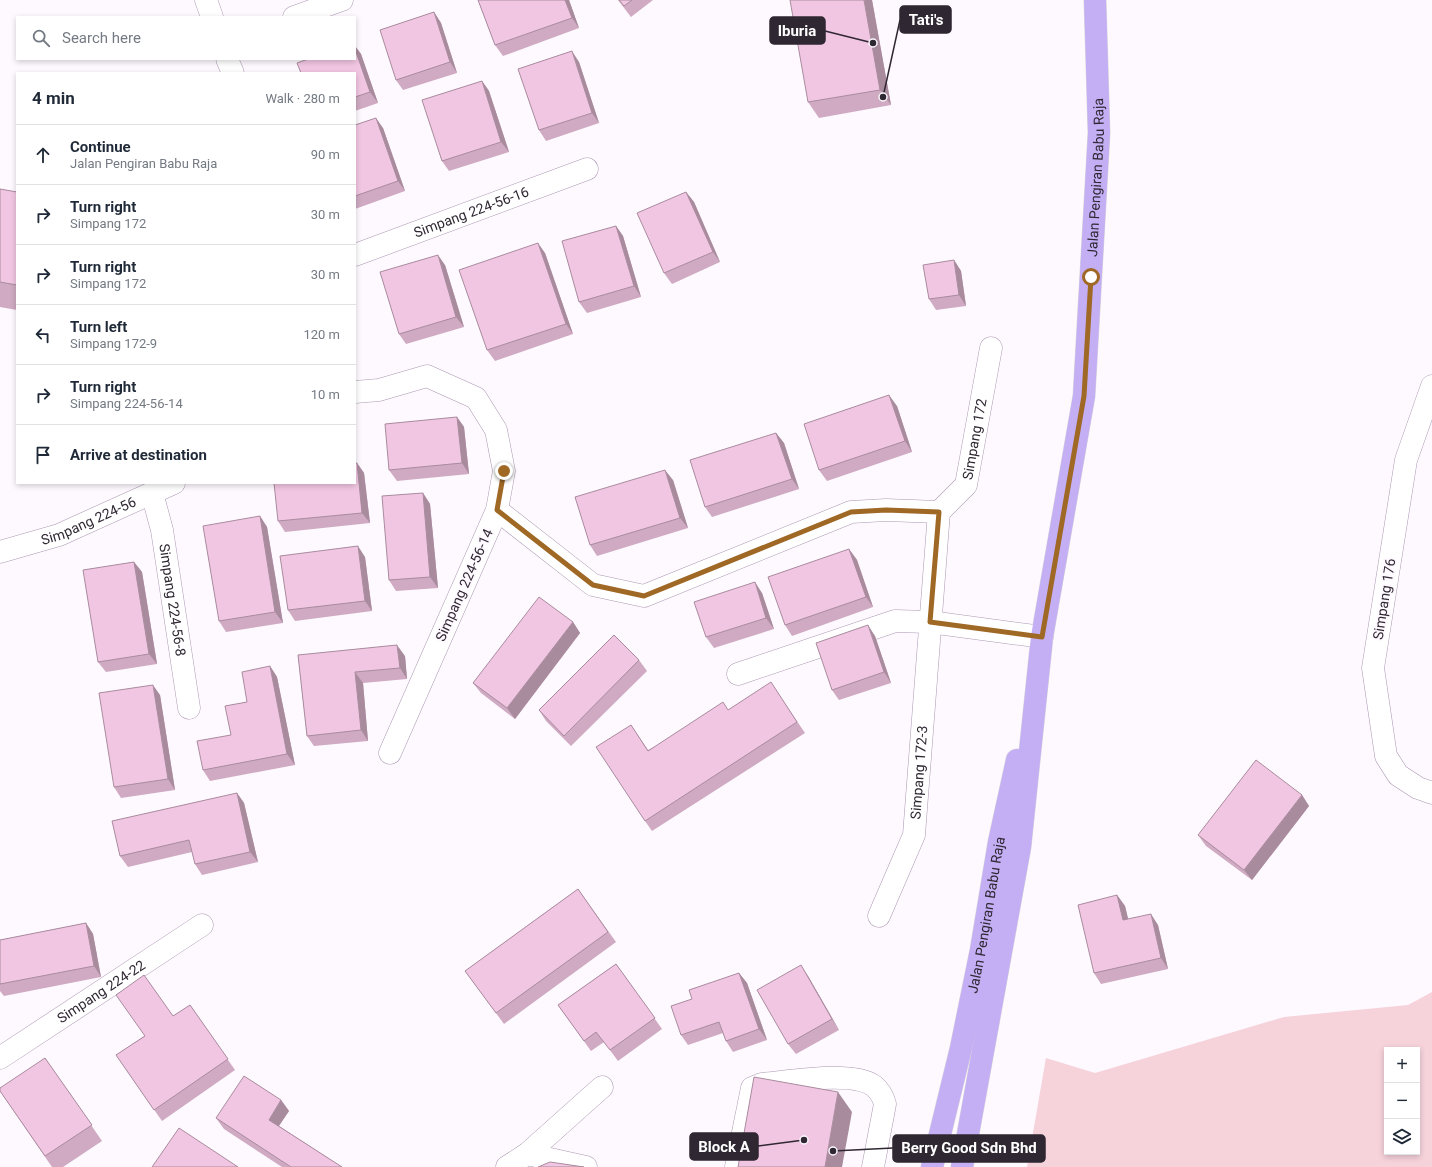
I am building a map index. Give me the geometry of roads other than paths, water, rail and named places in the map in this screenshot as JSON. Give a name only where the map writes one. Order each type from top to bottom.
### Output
[{"type":"main road","name":"Jalan Pengiran Babu Raja","points":[[962,1167],[1020,847],[1038,663],[1084,396],[1099,133],[1095,0]]},
{"type":"main road","name":"Jalan Pengiran Babu Raja","points":[[932,1167],[962,1048],[981,950],[999,842],[1038,663]]},
{"type":"street","points":[[206,0],[212,16]]},
{"type":"street","points":[[297,16],[342,0]]},
{"type":"street","points":[[227,60],[233,72]]},
{"type":"street","name":"Simpang 224-56-16","points":[[356,255],[587,169]]},
{"type":"street","name":"Simpang 172","points":[[939,512],[966,485],[991,348]]},
{"type":"street","name":"Simpang 224-56-14","points":[[356,392],[379,390],[427,376],[476,398],[496,430],[504,471],[497,510],[390,753]]},
{"type":"street","name":"Simpang 176","points":[[1432,386],[1406,460],[1373,668],[1386,756],[1398,775],[1418,788],[1432,793]]},
{"type":"street","name":"Simpang 224-56","points":[[0,552],[59,535],[172,484]]},
{"type":"street","name":"Simpang 224-56-8","points":[[152,493],[162,530],[189,708]]},
{"type":"street","points":[[497,510],[593,585],[644,596],[851,512],[886,510],[939,512],[930,622]]},
{"type":"street","points":[[738,674],[895,620],[930,622],[1042,637]]},
{"type":"street","name":"Simpang 172-3","points":[[879,916],[914,835],[930,622]]},
{"type":"street","name":"Simpang 224-22","points":[[0,1058],[202,925]]},
{"type":"street","points":[[736,1167],[752,1088],[762,1084],[837,1077],[873,1085],[882,1094],[885,1104],[873,1167]]},
{"type":"street","points":[[507,1167],[527,1154],[602,1087]]},
{"type":"street","points":[[527,1154],[586,1167]]},
{"type":"place","name":"Iburia","points":[[873,43]]},
{"type":"place","name":"Tati's","points":[[883,97]]},
{"type":"place","name":"Block A","points":[[804,1140]]},
{"type":"place","name":"Berry Good Sdn Bhd","points":[[833,1151]]}]
